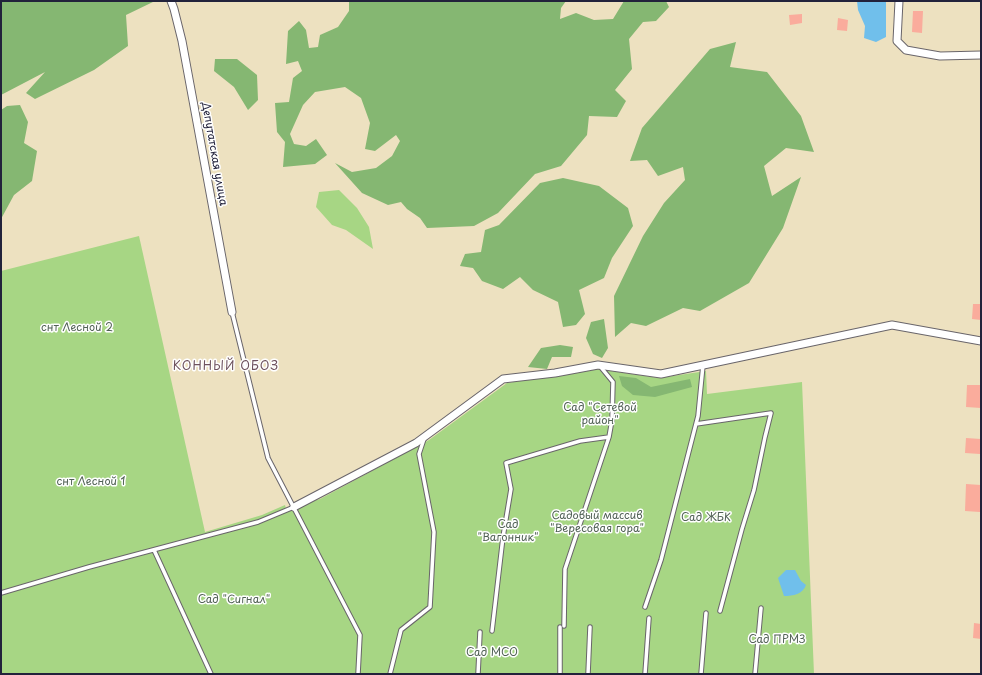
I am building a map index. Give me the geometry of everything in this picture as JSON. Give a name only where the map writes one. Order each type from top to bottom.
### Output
[{"type":"street","name":"Депутатская улица","points":[[171,1],[183,49],[232,312]]},
{"type":"street","points":[[899,1],[897,41],[906,50],[940,56],[981,55]]},
{"type":"street","points":[[294,507],[416,443],[503,379],[555,373],[598,365],[661,374],[892,325],[981,341]]},
{"type":"lane","points":[[232,312],[268,458],[360,635],[358,674]]},
{"type":"lane","points":[[560,674],[565,569],[609,437],[612,420],[613,382],[598,365]]},
{"type":"lane","points":[[645,607],[661,560],[698,416],[703,365]]},
{"type":"lane","points":[[696,424],[771,413],[754,490],[720,611]]},
{"type":"lane","points":[[492,631],[502,537],[511,490],[506,463],[580,441],[609,437]]},
{"type":"lane","points":[[390,674],[401,630],[430,607],[434,532],[419,454],[424,438]]},
{"type":"lane","points":[[1,593],[89,567],[258,522],[294,507]]},
{"type":"lane","points":[[154,550],[211,674]]},
{"type":"lane","points":[[755,674],[761,608]]},
{"type":"lane","points":[[700,674],[706,613]]},
{"type":"lane","points":[[645,674],[649,618]]},
{"type":"lane","points":[[588,674],[590,626]]},
{"type":"lane","points":[[478,674],[480,632]]},
{"type":"green space","points":[[1,1],[155,1],[126,15],[128,46],[94,70],[35,99],[26,93],[45,72],[1,95]]},
{"type":"green space","points":[[349,1],[566,1],[561,8],[560,19],[576,13],[594,20],[613,19],[624,1],[666,1],[669,7],[656,21],[643,22],[629,39],[632,69],[615,90],[626,101],[617,117],[589,116],[587,135],[561,166],[535,174],[498,213],[474,226],[427,228],[420,218],[407,209],[401,202],[388,205],[362,193],[335,163],[352,172],[376,168],[392,156],[400,141],[396,135],[375,151],[365,149],[370,123],[361,98],[345,87],[315,92],[303,105],[290,134],[294,144],[306,146],[316,139],[327,155],[315,164],[283,167],[285,142],[277,132],[275,103],[289,102],[293,78],[302,71],[298,61],[286,64],[288,31],[299,21],[306,30],[309,48],[318,47],[320,35],[338,27],[349,11]]},
{"type":"green space","points":[[736,42],[730,67],[767,72],[801,116],[814,152],[786,148],[764,166],[772,196],[801,177],[783,228],[749,283],[700,311],[683,308],[646,326],[631,323],[615,337],[614,296],[643,236],[664,203],[685,180],[683,167],[658,176],[647,160],[630,161],[642,128],[710,49]]},
{"type":"green space","points":[[215,59],[237,59],[257,75],[258,100],[248,110],[234,87],[214,71]]},
{"type":"green space","points":[[20,105],[28,122],[24,143],[37,151],[32,181],[14,195],[1,219],[1,110],[7,106]]},
{"type":"green space","points":[[563,178],[599,186],[628,208],[633,226],[612,258],[604,278],[579,290],[585,314],[576,325],[563,327],[558,302],[533,290],[520,277],[503,289],[482,281],[473,268],[460,266],[465,254],[481,252],[485,230],[499,225],[540,183]]},
{"type":"green space","points":[[339,190],[357,208],[369,227],[373,249],[346,230],[332,225],[316,207],[319,192]]},
{"type":"green space","name":"Садовый массив \"Вересовая гора\"","points":[[139,236],[205,532],[262,515],[285,505],[286,509],[320,499],[429,440],[507,383],[597,369],[659,378],[706,371],[707,394],[802,382],[814,674],[1,674],[1,271]]},
{"type":"green space","points":[[604,319],[608,348],[602,358],[593,354],[586,338],[591,322]]},
{"type":"green space","points":[[560,345],[573,347],[571,357],[552,357],[547,369],[528,367],[541,348]]},
{"type":"green space","points":[[619,376],[636,378],[651,387],[690,379],[692,387],[655,397],[633,395],[622,386]]},
{"type":"water","points":[[857,1],[886,1],[886,37],[876,42],[864,38],[865,26],[858,10]]},
{"type":"water","points":[[786,570],[795,570],[801,581],[806,585],[803,591],[794,595],[784,596],[778,578]]},
{"type":"building","points":[[913,11],[923,11],[922,33],[912,32]]},
{"type":"building","points":[[802,14],[802,23],[790,25],[789,15]]},
{"type":"building","points":[[838,18],[848,20],[847,31],[837,30]]},
{"type":"building","points":[[973,304],[981,304],[981,320],[972,319]]},
{"type":"building","points":[[967,385],[981,385],[981,408],[966,407]]},
{"type":"building","points":[[966,438],[981,439],[980,454],[965,453]]},
{"type":"building","points":[[966,484],[981,485],[980,512],[965,511]]},
{"type":"building","points":[[974,623],[981,624],[981,639],[973,638]]},
{"type":"district","name":"КОННЫЙ ОБОЗ","points":[[226,367]]},
{"type":"park label","name":"снт Лесной 2","points":[[77,328]]},
{"type":"park label","name":"Сад \"Сетевой район\"","points":[[600,414]]},
{"type":"park label","name":"снт Лесной 1","points":[[91,482]]},
{"type":"park label","name":"Сад ЖБК","points":[[706,518]]},
{"type":"park label","name":"Сад \"Вагонник\"","points":[[508,531]]},
{"type":"park label","name":"Сад \"Сигнал\"","points":[[234,600]]},
{"type":"park label","name":"Сад ПРМЗ","points":[[777,640]]},
{"type":"park label","name":"Сад МСО","points":[[492,653]]}]
